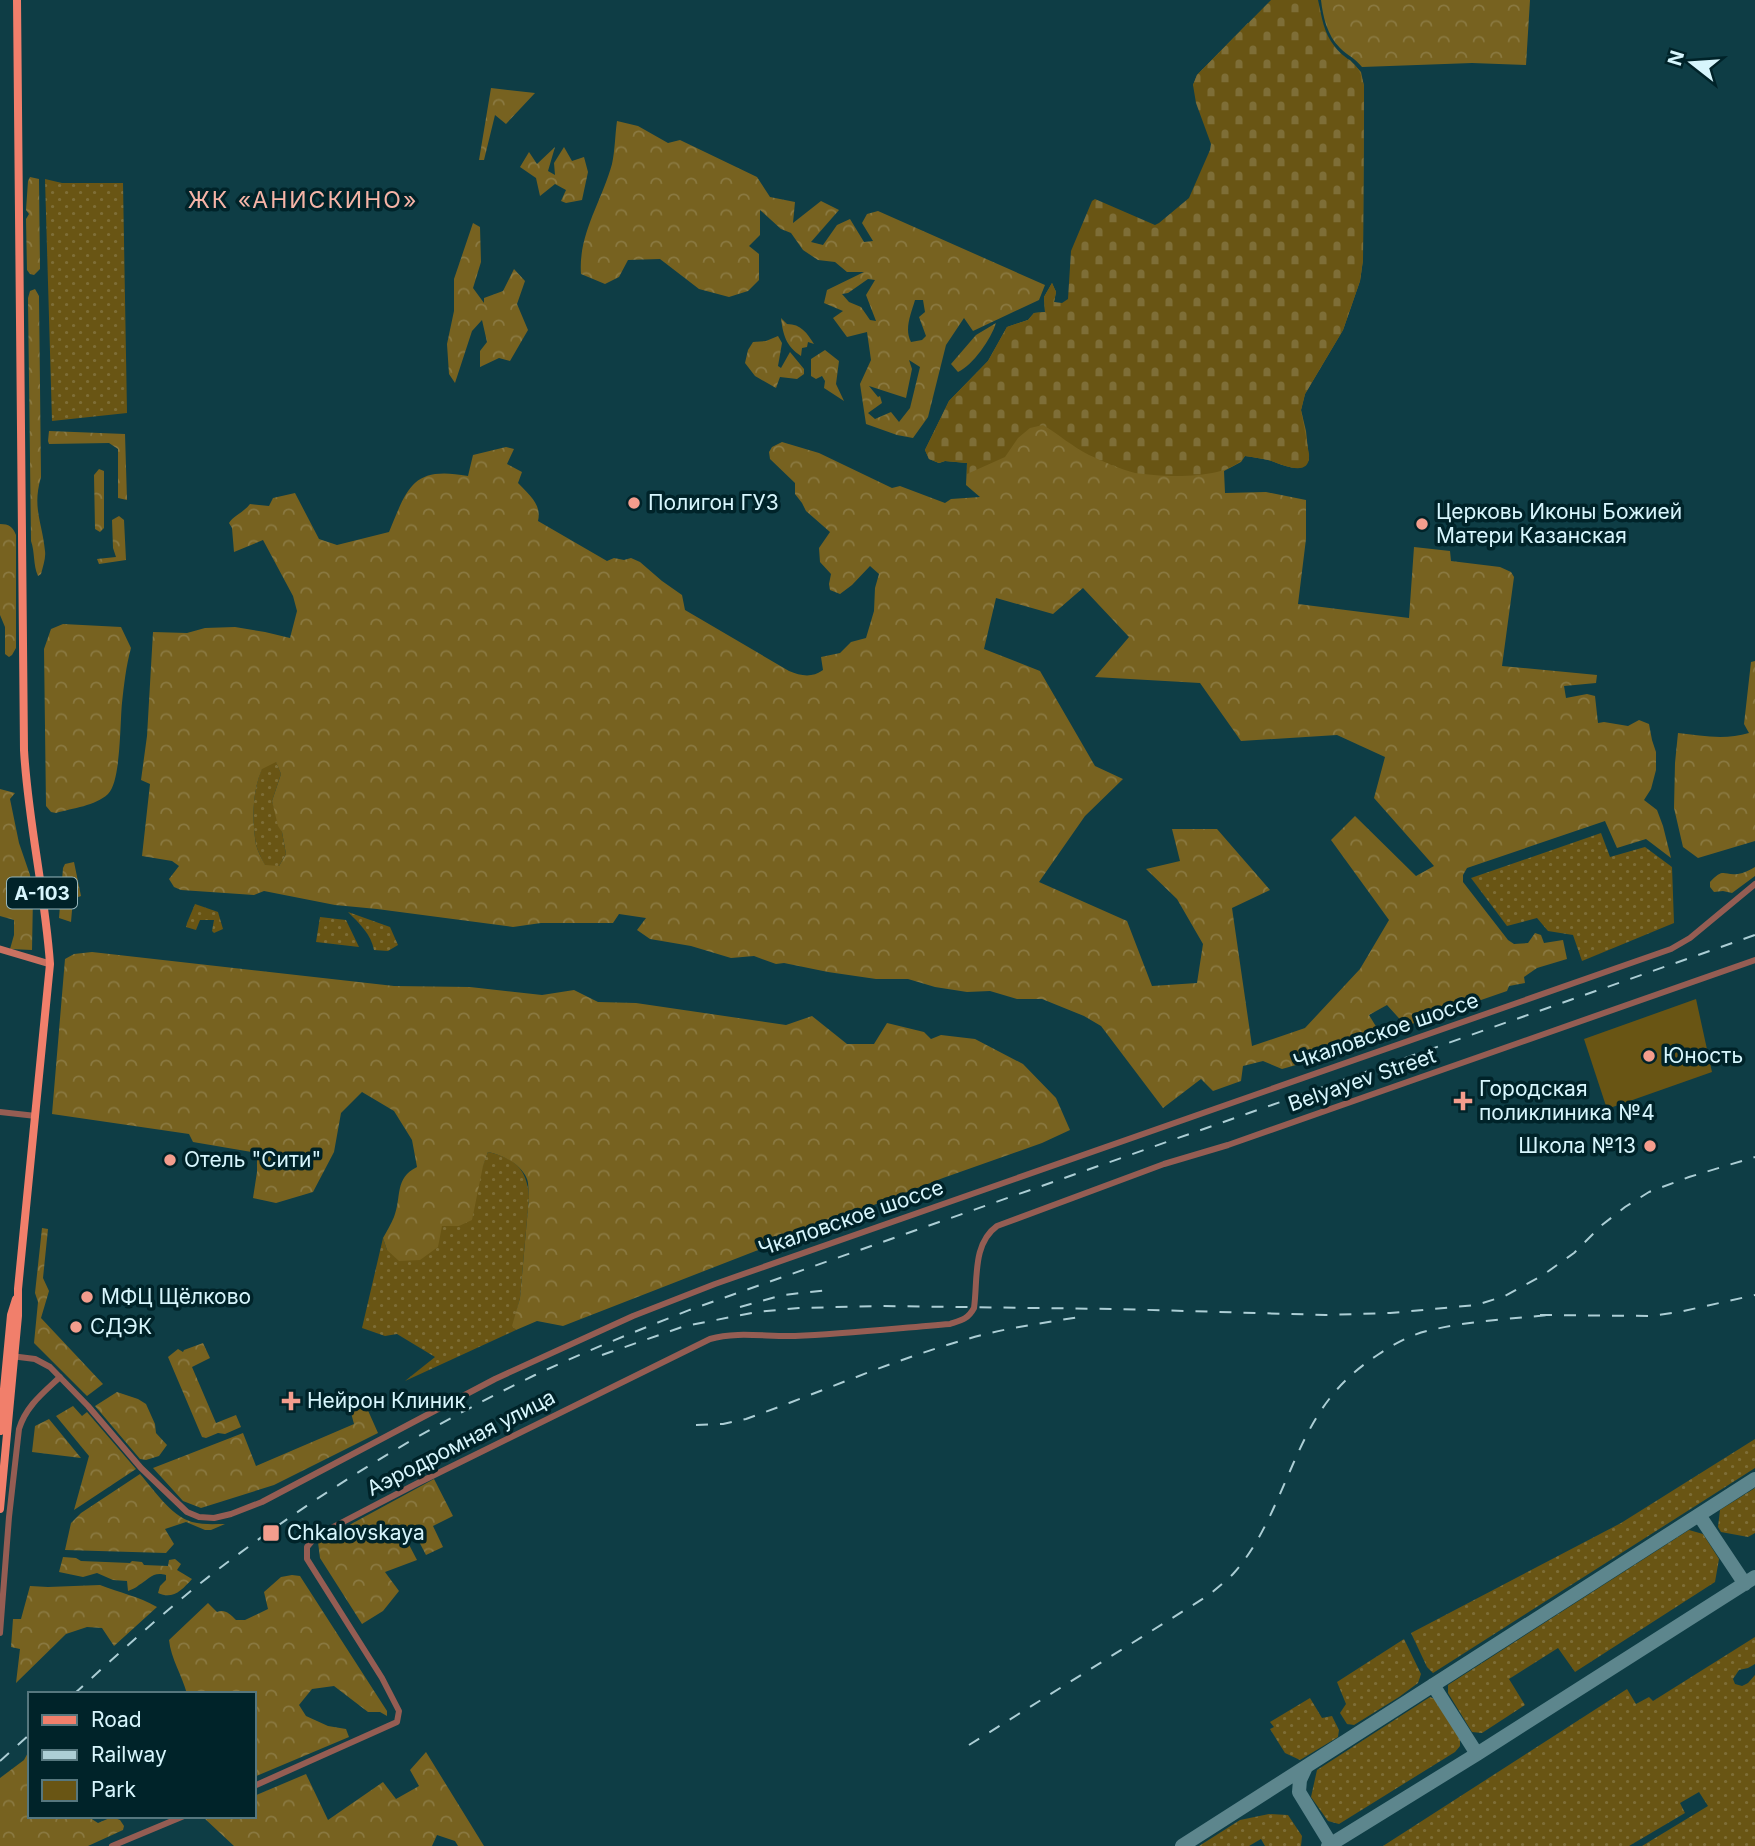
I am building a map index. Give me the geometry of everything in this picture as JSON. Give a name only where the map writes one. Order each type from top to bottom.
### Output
[{"type":"main road","name":"А-103","points":[[0,1431],[16,1338],[18,1289],[50,964],[46,914],[25,769],[17,0]]},
{"type":"main road","points":[[0,948],[50,964]]},
{"type":"main road","name":"А-103","points":[[0,1509],[13,1373],[11,1315],[18,1289]]},
{"type":"street","name":"Чкаловское шоссе","points":[[11,1357],[32,1358],[50,1367],[182,1509],[206,1518],[222,1517],[262,1502],[451,1401],[633,1316],[741,1275],[1671,949],[1690,938],[1755,884]]},
{"type":"street","name":"Belyayev Street","points":[[974,1304],[979,1259],[985,1238],[989,1231],[997,1226],[1164,1164],[1228,1145],[1755,960]]},
{"type":"street","points":[[0,1112],[36,1116]]},
{"type":"street","name":"Аэродромная улица","points":[[256,1785],[397,1723],[399,1711],[382,1678],[307,1559],[307,1546],[316,1536],[710,1339],[726,1335],[825,1335],[950,1324],[968,1317],[974,1304]]},
{"type":"street","points":[[16,1338],[22,1353],[32,1358]]},
{"type":"street","points":[[13,1373],[19,1362],[32,1358]]},
{"type":"street","points":[[50,1367],[53,1373],[51,1385]]},
{"type":"street","points":[[0,1633],[9,1517],[21,1422],[28,1409],[61,1377]]},
{"type":"street","points":[[51,1385],[63,1387],[86,1404]]},
{"type":"street","points":[[112,1846],[179,1818]]},
{"type":"green space","points":[[1271,0],[1318,0],[1328,36],[1359,71],[1364,86],[1363,260],[1360,281],[1343,330],[1305,394],[1301,410],[1308,462],[1300,468],[1293,468],[1245,456],[1224,470],[1210,473],[1161,476],[1135,473],[1089,455],[1043,425],[1030,428],[1018,438],[1005,457],[967,474],[967,463],[939,463],[929,459],[925,450],[949,401],[988,361],[1007,327],[1028,320],[1034,313],[1045,312],[1044,297],[1052,283],[1056,292],[1054,302],[1062,303],[1068,299],[1071,251],[1092,201],[1095,199],[1155,225],[1189,198],[1211,144],[1196,103],[1193,85],[1197,75]]},
{"type":"green space","points":[[1321,0],[1530,0],[1526,65],[1472,63],[1362,67],[1340,48],[1332,37],[1324,19]]},
{"type":"green space","points":[[1248,23],[1350,60],[1361,72],[1364,86],[1363,260],[1360,281],[1343,330],[1305,394],[1301,410],[1309,460],[1295,468],[1245,456],[1241,462],[1224,471],[1225,493],[1266,492],[1306,500],[1306,539],[1298,604],[1409,618],[1414,547],[1450,551],[1451,561],[1500,567],[1511,572],[1514,577],[1502,666],[1597,675],[1596,683],[1564,686],[1566,698],[1587,694],[1595,696],[1598,723],[1628,726],[1639,720],[1649,724],[1656,752],[1656,770],[1651,789],[1644,800],[1657,810],[1671,858],[1646,839],[1617,848],[1605,821],[1467,868],[1463,875],[1463,882],[1508,940],[1514,944],[1528,943],[1535,933],[1541,935],[1544,943],[1563,940],[1567,959],[1537,968],[1524,977],[1525,983],[1509,986],[1507,991],[1406,1026],[1387,1005],[1369,1015],[1380,1033],[1379,1040],[1352,1035],[1338,1053],[1282,1069],[1263,1061],[1243,1066],[1241,1081],[1213,1091],[1201,1079],[1163,1108],[1101,1026],[1042,999],[1017,999],[990,991],[967,992],[935,987],[908,979],[876,979],[828,972],[784,963],[776,964],[754,956],[731,958],[691,946],[650,939],[637,930],[646,918],[619,914],[613,923],[541,923],[513,927],[335,905],[264,891],[254,895],[181,890],[174,887],[169,879],[179,866],[172,861],[142,856],[150,784],[141,780],[147,736],[153,632],[187,633],[205,628],[235,627],[290,638],[297,611],[293,596],[263,540],[234,552],[232,528],[229,523],[250,504],[269,506],[273,498],[295,493],[319,539],[337,545],[389,532],[408,491],[424,477],[435,474],[468,476],[473,455],[506,447],[514,449],[507,464],[522,472],[518,483],[536,505],[538,521],[607,561],[614,558],[631,558],[640,562],[682,595],[685,610],[789,671],[806,675],[823,670],[821,657],[840,653],[851,642],[866,638],[874,611],[879,574],[870,566],[840,594],[830,590],[831,574],[820,562],[819,548],[830,532],[806,511],[795,494],[795,483],[770,459],[769,452],[772,447],[782,442],[819,453],[892,488],[900,486],[945,503],[951,499],[980,497],[966,485],[967,463],[939,463],[929,459],[925,450],[949,401],[988,361],[1007,327],[1028,320],[1034,313],[1045,312],[1044,297],[1052,283],[1056,292],[1054,302],[1079,311],[1150,236],[1224,172],[1199,93],[1193,85],[1197,75]],"holes":[[[1083,588],[1129,637],[1095,677],[1200,683],[1241,741],[1337,735],[1385,757],[1374,798],[1434,866],[1416,876],[1355,816],[1331,840],[1389,920],[1360,969],[1305,1028],[1252,1046],[1232,908],[1270,890],[1217,829],[1172,829],[1180,861],[1146,869],[1177,899],[1203,944],[1197,983],[1152,986],[1127,921],[1039,882],[1085,816],[1123,779],[1095,766],[1040,671],[984,649],[996,598],[1053,614]],[[276,762],[281,774],[272,801],[286,854],[279,866],[265,865],[256,845],[254,816],[256,787],[262,769]]]},
{"type":"green space","points":[[491,88],[535,93],[506,124],[495,115],[484,160],[479,160]]},
{"type":"green space","points":[[617,121],[638,126],[668,143],[680,140],[757,177],[770,197],[795,202],[793,223],[821,201],[839,210],[811,242],[823,245],[837,225],[850,219],[864,242],[873,241],[862,223],[867,214],[878,211],[1045,285],[1039,300],[973,331],[964,318],[946,345],[928,417],[913,438],[866,424],[860,384],[871,360],[867,332],[847,337],[833,318],[843,311],[824,303],[827,290],[864,272],[847,272],[835,262],[818,260],[803,250],[791,233],[781,229],[760,210],[760,235],[749,246],[759,254],[759,280],[748,291],[729,297],[699,289],[660,259],[628,260],[619,277],[605,284],[581,274],[583,245],[612,164]],"holes":[[[868,279],[875,280],[866,295],[876,321],[870,320],[861,307],[849,302],[842,294],[848,293]],[[915,300],[923,300],[925,312],[919,317],[926,336],[922,340],[911,342],[908,327]],[[909,360],[920,367],[910,408],[899,422],[891,412],[875,419],[868,413],[882,403],[880,396],[869,386],[906,398],[912,369]]]},
{"type":"green space","points":[[555,147],[548,171],[555,175],[554,163],[564,147],[572,161],[584,157],[588,172],[582,200],[566,203],[561,201],[566,190],[555,184],[540,196],[536,178],[520,167],[529,152],[537,164]]},
{"type":"green space","points":[[30,177],[39,179],[40,269],[34,275],[27,270],[26,219],[29,214],[26,210]]},
{"type":"green space","points":[[45,179],[62,183],[123,183],[127,413],[52,421]]},
{"type":"green space","points":[[473,223],[480,227],[481,262],[473,288],[484,303],[484,298],[503,291],[514,269],[525,281],[517,304],[528,330],[510,361],[499,358],[480,367],[480,351],[487,342],[482,320],[472,331],[455,383],[449,374],[447,344],[454,311],[454,279]]},
{"type":"green space","points":[[35,289],[39,296],[41,477],[37,497],[45,554],[41,574],[38,576],[31,541],[28,298],[30,291]]},
{"type":"green space","points":[[781,318],[787,324],[803,330],[814,344],[808,342],[807,347],[802,348],[801,356],[786,340]]},
{"type":"green space","points":[[996,323],[981,351],[970,364],[958,372],[951,364],[976,335]]},
{"type":"green space","points":[[778,336],[782,343],[778,366],[781,368],[790,352],[804,369],[804,374],[797,379],[780,377],[776,388],[755,376],[745,363],[753,342]]},
{"type":"green space","points":[[825,350],[839,361],[836,384],[844,401],[824,388],[825,381],[822,376],[816,379],[811,376],[811,359]]},
{"type":"green space","points":[[49,431],[125,434],[127,500],[118,498],[118,449],[109,443],[49,444]]},
{"type":"green space","points":[[99,469],[104,471],[104,528],[100,532],[95,529],[94,475]]},
{"type":"green space","points":[[119,516],[124,520],[126,560],[99,564],[97,559],[116,557],[112,520]]},
{"type":"green space","points":[[0,524],[10,526],[16,535],[16,648],[9,657],[5,654],[5,627],[0,615]]},
{"type":"green space","points":[[63,624],[121,627],[131,648],[123,696],[118,765],[112,787],[108,794],[97,801],[56,813],[46,806],[44,649],[51,629]]},
{"type":"green space","points":[[1755,661],[1755,841],[1698,858],[1683,847],[1674,808],[1678,733],[1723,737],[1749,733],[1744,724],[1751,662]]},
{"type":"green space","points":[[276,761],[281,774],[272,801],[286,854],[279,866],[265,866],[256,845],[255,796],[262,768]]},
{"type":"green space","points":[[0,789],[15,793],[10,799],[33,896],[32,950],[10,949],[14,920],[0,916]]},
{"type":"green space","points":[[1601,833],[1610,857],[1645,847],[1672,867],[1674,923],[1582,961],[1573,935],[1548,931],[1537,918],[1507,926],[1471,878]]},
{"type":"green space","points":[[74,862],[81,896],[73,899],[71,922],[59,918],[63,868],[65,864]]},
{"type":"green space","points":[[1755,867],[1755,876],[1732,893],[1714,892],[1710,887],[1710,882],[1721,873],[1738,874]]},
{"type":"green space","points":[[195,904],[218,912],[223,929],[214,933],[212,931],[214,920],[200,920],[196,930],[186,927]]},
{"type":"green space","points":[[348,912],[390,927],[398,945],[388,951],[374,950],[367,934]]},
{"type":"green space","points":[[320,917],[346,920],[359,947],[316,942]]},
{"type":"green space","points":[[92,952],[394,986],[470,987],[542,995],[574,990],[598,1002],[636,1003],[786,1025],[812,1016],[847,1044],[874,1044],[887,1023],[924,1032],[931,1039],[941,1035],[975,1039],[1023,1064],[1056,1098],[1070,1130],[563,1326],[537,1321],[516,1330],[512,1326],[520,1298],[528,1181],[516,1165],[500,1155],[488,1152],[472,1220],[459,1226],[442,1226],[438,1247],[420,1260],[399,1261],[387,1250],[383,1238],[394,1217],[402,1182],[410,1171],[417,1167],[412,1140],[394,1111],[362,1092],[341,1113],[334,1152],[313,1192],[276,1203],[253,1198],[257,1153],[193,1142],[189,1134],[52,1114],[65,959],[74,954]]},
{"type":"green space","name":"Юность","points":[[1696,999],[1712,1072],[1607,1109],[1584,1039]]},
{"type":"green space","points":[[488,1152],[506,1158],[518,1166],[528,1187],[520,1298],[513,1326],[516,1330],[405,1381],[435,1357],[397,1334],[385,1336],[362,1328],[383,1238],[387,1250],[441,1226],[459,1226]]},
{"type":"green space","points":[[42,1228],[48,1229],[43,1278],[49,1291],[41,1318],[103,1384],[87,1396],[34,1343],[38,1302],[35,1293]]},
{"type":"green space","points":[[203,1343],[210,1358],[192,1367],[216,1423],[236,1415],[241,1427],[206,1438],[202,1437],[168,1357],[178,1349],[183,1352]]},
{"type":"green space","points":[[117,1392],[146,1404],[156,1433],[167,1445],[159,1456],[140,1459],[95,1406]]},
{"type":"green space","points":[[346,1394],[362,1397],[378,1433],[274,1485],[201,1508],[183,1501],[153,1468],[243,1433],[256,1466],[354,1424]]},
{"type":"green space","points":[[73,1406],[82,1416],[87,1412],[136,1469],[74,1510],[89,1456],[56,1416]]},
{"type":"green space","points":[[49,1419],[81,1458],[32,1452],[35,1426]]},
{"type":"green space","points":[[1755,1439],[1755,1468],[1433,1673],[1427,1667],[1411,1633],[1621,1523]]},
{"type":"green space","points":[[140,1474],[163,1502],[184,1519],[200,1524],[225,1524],[205,1530],[186,1522],[165,1529],[174,1544],[166,1553],[65,1550],[71,1523],[81,1513]]},
{"type":"green space","points":[[434,1479],[453,1516],[433,1526],[443,1547],[426,1555],[414,1532],[405,1537],[417,1560],[385,1572],[399,1591],[383,1611],[362,1624],[320,1558],[318,1542]]},
{"type":"green space","points":[[1755,1488],[1755,1533],[1748,1537],[1721,1532],[1718,1527],[1720,1510]]},
{"type":"green space","points":[[1689,1530],[1703,1534],[1719,1559],[1715,1582],[1575,1672],[1558,1648],[1509,1679],[1525,1705],[1482,1733],[1472,1732],[1448,1693],[1448,1685]]},
{"type":"green space","points":[[63,1557],[81,1561],[132,1561],[142,1562],[144,1565],[168,1566],[169,1560],[175,1559],[181,1564],[177,1570],[192,1579],[173,1595],[158,1593],[166,1580],[166,1575],[162,1574],[151,1576],[128,1591],[127,1581],[113,1580],[97,1573],[83,1577],[59,1572]]},
{"type":"green space","points":[[300,1576],[387,1711],[387,1716],[380,1712],[368,1712],[334,1686],[312,1689],[299,1705],[306,1716],[328,1726],[346,1729],[349,1737],[256,1776],[256,1692],[186,1692],[169,1640],[208,1603],[217,1612],[225,1612],[236,1620],[245,1620],[268,1609],[264,1592],[281,1577]]},
{"type":"green space","points":[[100,1585],[157,1607],[114,1646],[102,1628],[87,1627],[66,1634],[16,1683],[20,1649],[11,1647],[13,1619],[21,1619],[30,1586]]},
{"type":"green space","points":[[1755,1637],[1755,1664],[1739,1670],[1733,1679],[1735,1684],[1742,1686],[1755,1675],[1755,1846],[1642,1846],[1708,1806],[1699,1792],[1680,1803],[1685,1813],[1629,1846],[1383,1846],[1627,1689],[1636,1704],[1649,1697],[1653,1701]]},
{"type":"green space","points":[[1404,1639],[1421,1674],[1418,1683],[1354,1725],[1347,1724],[1340,1713],[1346,1704],[1337,1682]]},
{"type":"green space","points":[[1430,1697],[1435,1699],[1460,1738],[1460,1746],[1455,1752],[1339,1824],[1328,1821],[1311,1797],[1317,1770]]},
{"type":"green space","points":[[1310,1698],[1322,1718],[1332,1716],[1339,1730],[1338,1737],[1300,1760],[1285,1753],[1270,1729],[1274,1727],[1270,1722]]},
{"type":"green space","points":[[426,1752],[484,1846],[458,1846],[455,1841],[437,1835],[432,1846],[234,1846],[204,1818],[256,1818],[256,1795],[306,1774],[328,1820],[383,1782],[396,1799],[419,1786],[410,1770]]},
{"type":"green space","points":[[28,1753],[28,1818],[90,1818],[98,1823],[115,1818],[120,1820],[124,1826],[123,1830],[88,1846],[0,1846],[0,1778],[24,1760]]},
{"type":"green space","points":[[1269,1814],[1288,1815],[1302,1836],[1301,1846],[1265,1846],[1261,1839],[1249,1846],[1199,1846],[1240,1820]]},
{"type":"taxiway","points":[[1182,1846],[1755,1479]]},
{"type":"taxiway","points":[[1699,1515],[1745,1584]]},
{"type":"taxiway","points":[[1328,1846],[1755,1577]]},
{"type":"taxiway","points":[[1433,1685],[1477,1754]]},
{"type":"taxiway","points":[[1306,1767],[1300,1780],[1299,1792],[1332,1846]]},
{"type":"railway","points":[[76,1692],[186,1595],[281,1523],[405,1444],[554,1366],[692,1309],[1755,935]]},
{"type":"railway","points":[[602,1355],[685,1326],[757,1312],[799,1308],[878,1306],[1117,1309],[1326,1315],[1390,1313],[1476,1305],[1505,1296],[1543,1275],[1574,1253],[1602,1225],[1649,1192],[1755,1157]]},
{"type":"railway","points":[[740,1307],[783,1295],[829,1290]]},
{"type":"railway","points":[[1540,1315],[1652,1316],[1755,1295]]},
{"type":"railway","points":[[969,1745],[1209,1595],[1230,1577],[1259,1538],[1315,1420],[1336,1391],[1362,1366],[1396,1343],[1427,1331],[1549,1315]]},
{"type":"railway","points":[[696,1425],[723,1424],[746,1419],[936,1348],[1024,1326],[1085,1316]]},
{"type":"railway","points":[[0,1761],[28,1736]]},
{"type":"place","name":"Полигон ГУЗ","points":[[634,503]]},
{"type":"place","name":"Церковь Иконы Божией Матери Казанская","points":[[1422,524]]},
{"type":"place","name":"Юность","points":[[1649,1056]]},
{"type":"place","name":"Городская поликлиника №4","points":[[1463,1101]]},
{"type":"place","name":"Школа №13","points":[[1650,1146]]},
{"type":"place","name":"Отель \"Сити\"","points":[[170,1160]]},
{"type":"place","name":"МФЦ Щёлково","points":[[87,1297]]},
{"type":"place","name":"СДЭК","points":[[76,1327]]},
{"type":"place","name":"Нейрон Клиник","points":[[291,1401]]},
{"type":"place","name":"Chkalovskaya","points":[[271,1533]]},
{"type":"district","name":"ЖК «АНИСКИНО»","points":[[303,200]]}]
